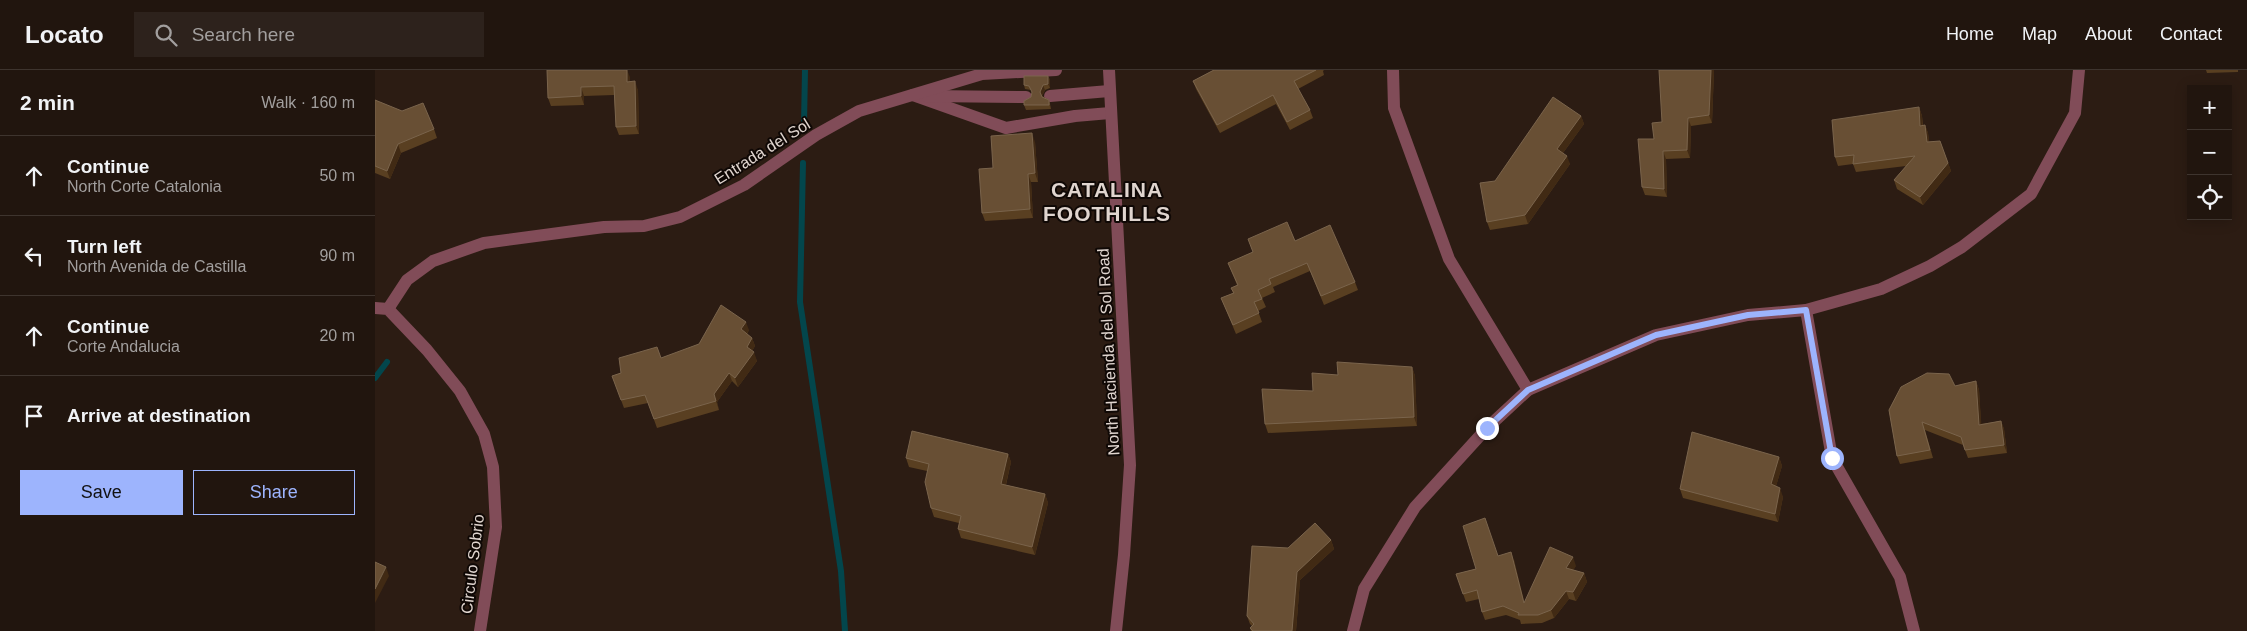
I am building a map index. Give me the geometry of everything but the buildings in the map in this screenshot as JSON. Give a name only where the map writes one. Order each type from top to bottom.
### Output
[{"type":"street","name":"Entrada del Sol","points":[[381,308],[407,280],[433,261],[484,243],[605,227],[644,226],[680,217],[744,185],[816,135],[859,112],[982,74],[1056,70]]},
{"type":"street","name":"North Hacienda del Sol Road","points":[[1109,70],[1128,397],[1130,465],[1124,555],[1116,631]]},
{"type":"street","points":[[1393,70],[1394,108],[1449,258],[1528,390]]},
{"type":"street","points":[[1353,631],[1364,590],[1415,507],[1487,428],[1528,390],[1656,335],[1748,315],[1806,310],[1881,289],[1930,266],[1963,247],[2031,194],[2075,113],[2079,70]]},
{"type":"street","points":[[1050,96],[1109,91]]},
{"type":"street","points":[[913,95],[1026,97]]},
{"type":"street","points":[[913,95],[1006,128],[1075,116],[1110,113]]},
{"type":"street","name":"Circulo Sobrio","points":[[381,308],[427,350],[454,384],[484,434],[493,467],[496,527],[480,631]]},
{"type":"street","points":[[1806,310],[1832,458],[1900,577],[1914,631]]},
{"type":"waterway","points":[[804,124],[805,70]]},
{"type":"waterway","points":[[803,163],[800,302],[841,571],[845,631]]},
{"type":"waterway","points":[[375,378],[387,362]]},
{"type":"district","name":"CATALINA FOOTHILLS","points":[[1107,202]]},
{"type":"route","points":[[1487,428],[1528,390],[1656,335],[1748,315],[1806,310],[1832,458]]}]
